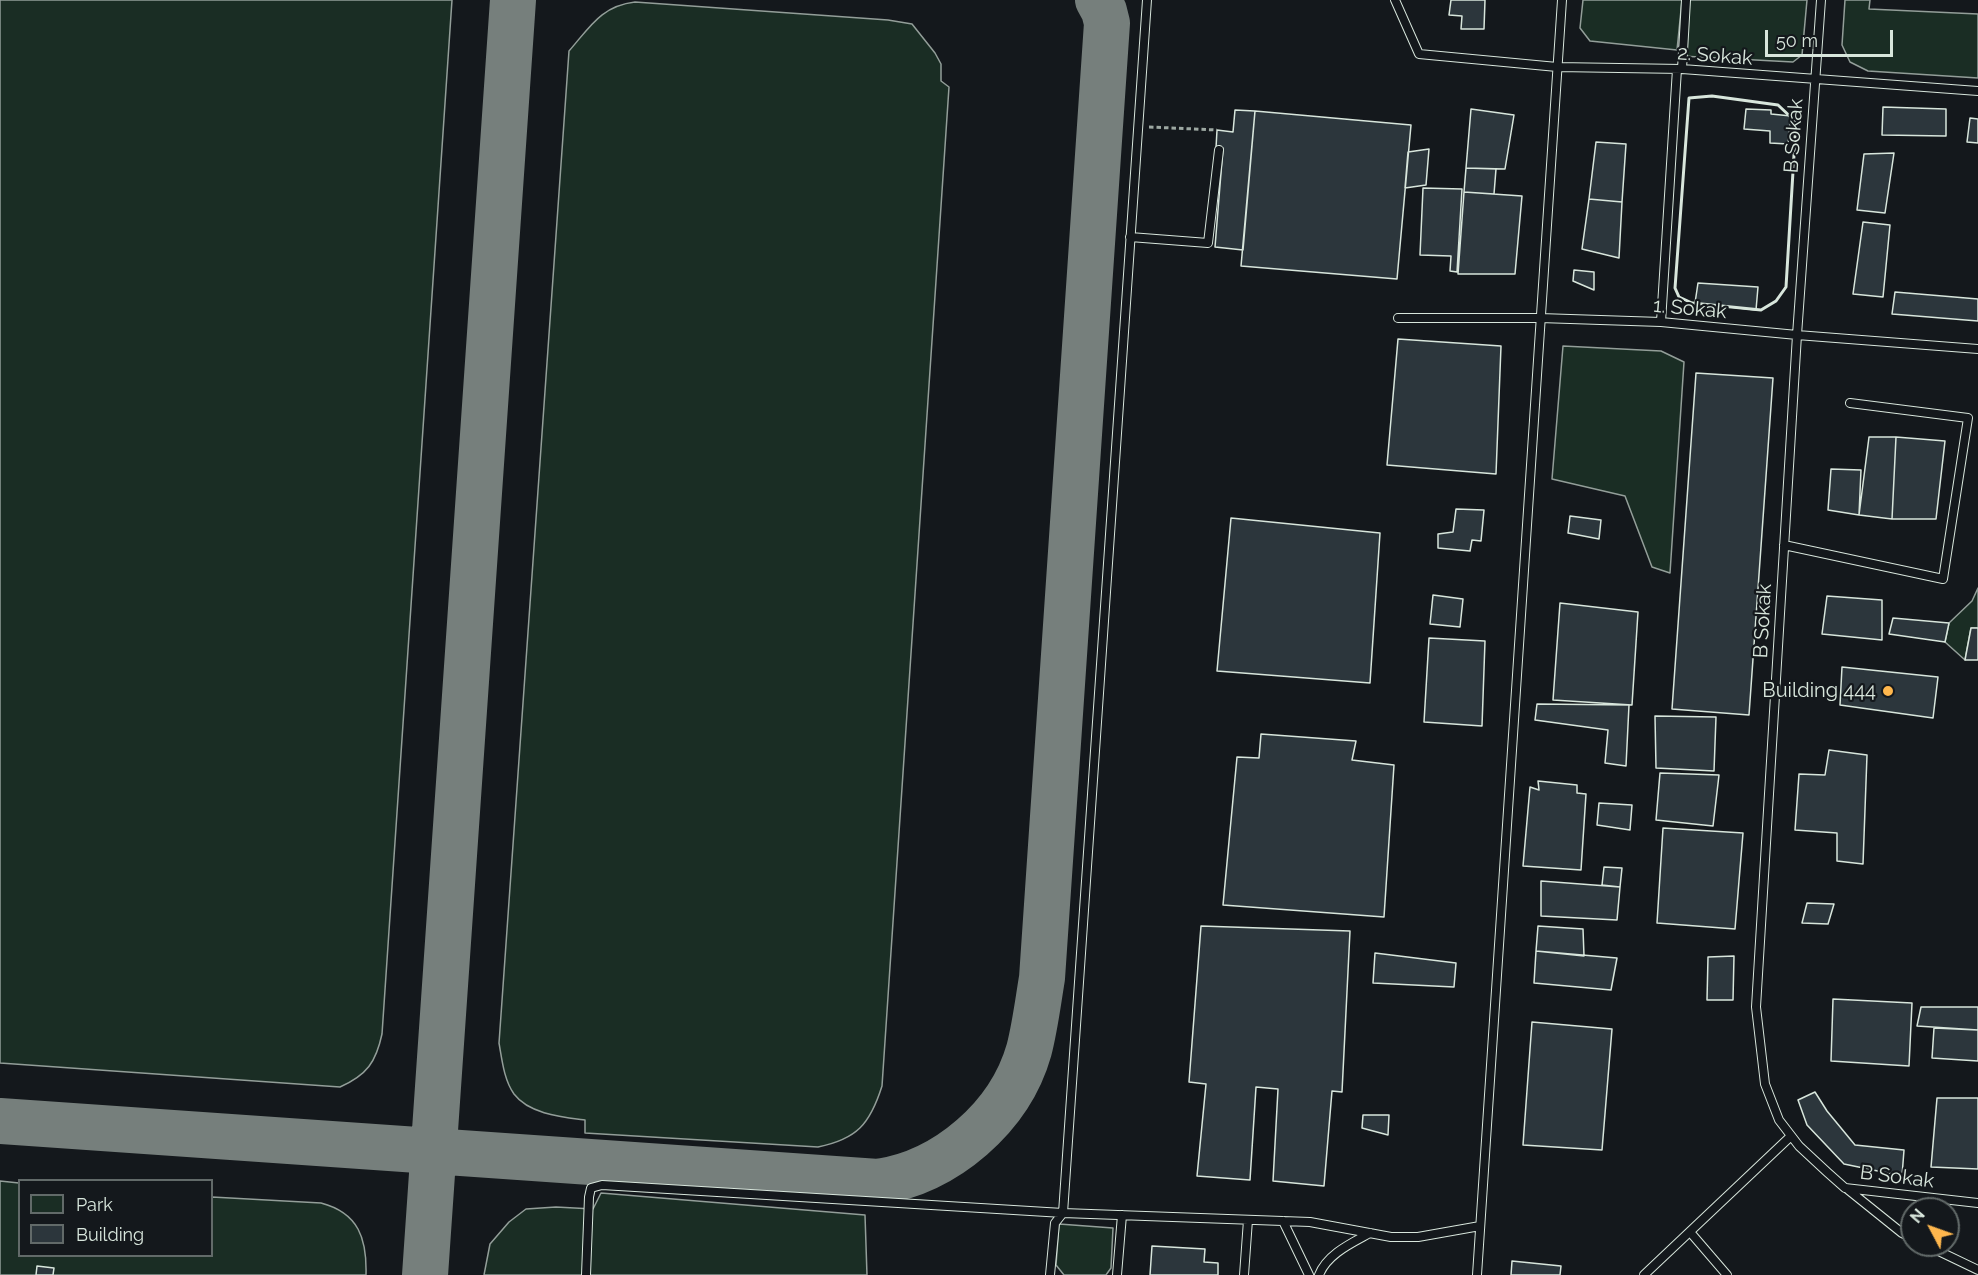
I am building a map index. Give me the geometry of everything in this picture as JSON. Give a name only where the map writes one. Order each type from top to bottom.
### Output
[{"type":"lane","points":[[1050,1275],[1055,1222],[1063,1213],[1147,0]]},
{"type":"lane","name":"2. Sokak","points":[[1395,0],[1419,54],[1557,67],[1679,69],[1978,91]]},
{"type":"lane","points":[[1477,1275],[1562,0]]},
{"type":"lane","points":[[1661,322],[1686,0]]},
{"type":"lane","name":"B Sokak","points":[[1821,0],[1797,335],[1756,1007],[1765,1084],[1779,1120],[1791,1137],[1845,1188],[1978,1203]]},
{"type":"lane","points":[[1130,237],[1208,243],[1219,150]]},
{"type":"lane","name":"1. Sokak","points":[[1398,318],[1540,318],[1661,322],[1978,349]]},
{"type":"lane","points":[[1784,545],[1943,579],[1968,418],[1850,403]]},
{"type":"lane","points":[[1644,1275],[1791,1137]]},
{"type":"lane","points":[[586,1275],[589,1197],[591,1188],[602,1185],[1063,1213],[1310,1222],[1391,1237],[1418,1236],[1480,1226]]},
{"type":"lane","points":[[1845,1188],[1900,1231]]},
{"type":"lane","points":[[1117,1275],[1122,1215]]},
{"type":"lane","points":[[1244,1275],[1248,1220]]},
{"type":"lane","points":[[1283,1221],[1310,1275]]},
{"type":"lane","points":[[1690,1232],[1727,1275]]},
{"type":"lane","points":[[1319,1275],[1332,1257],[1347,1245],[1371,1233]]},
{"type":"lane","points":[[1951,1257],[1978,1270]]},
{"type":"path","points":[[1138,127],[1217,130]]},
{"type":"green space","points":[[0,0],[452,0],[382,1034],[377,1052],[369,1067],[357,1078],[340,1087],[0,1063]]},
{"type":"green space","points":[[1583,0],[1682,0],[1677,50],[1590,41],[1580,28]]},
{"type":"green space","points":[[1685,0],[1807,0],[1802,55],[1793,62],[1681,56]]},
{"type":"green space","points":[[1845,0],[1870,0],[1869,9],[1978,14],[1978,78],[1868,71],[1850,62],[1842,45]]},
{"type":"green space","points":[[635,2],[888,20],[912,24],[935,53],[941,64],[941,81],[949,87],[882,1086],[867,1120],[860,1128],[843,1139],[818,1147],[585,1133],[585,1120],[546,1113],[520,1101],[508,1083],[499,1043],[569,51],[590,26],[605,13],[623,4]]},
{"type":"green space","points":[[1563,346],[1661,351],[1684,362],[1670,573],[1652,567],[1625,496],[1552,479]]},
{"type":"green space","points":[[1978,588],[1978,628],[1971,628],[1965,660],[1945,642],[1949,623],[1972,601]]},
{"type":"green space","points":[[0,1181],[18,1183],[18,1257],[213,1257],[213,1197],[321,1203],[334,1207],[344,1213],[358,1229],[365,1250],[366,1262],[366,1275],[0,1275]]},
{"type":"green space","points":[[601,1193],[865,1215],[867,1275],[484,1275],[490,1244],[509,1222],[526,1209],[556,1207],[593,1209]]},
{"type":"green space","points":[[1059,1224],[1113,1228],[1111,1268],[1106,1275],[1064,1275],[1056,1265]]},
{"type":"building","points":[[1451,0],[1485,0],[1484,29],[1461,29],[1462,16],[1449,15]]},
{"type":"building","points":[[1883,107],[1946,109],[1946,136],[1882,135]]},
{"type":"building","points":[[1471,109],[1514,115],[1505,169],[1466,168]]},
{"type":"building","points":[[1746,109],[1771,110],[1771,114],[1791,116],[1788,144],[1770,143],[1770,131],[1744,129]]},
{"type":"building","points":[[1235,110],[1255,111],[1243,250],[1215,247],[1223,148],[1216,148],[1217,130],[1233,132]]},
{"type":"building","points":[[1255,111],[1411,125],[1397,279],[1241,266]]},
{"type":"building","points":[[1970,118],[1978,119],[1978,143],[1967,142]]},
{"type":"building","points":[[1596,142],[1626,144],[1622,202],[1589,199]]},
{"type":"building","points":[[1429,149],[1426,185],[1405,188],[1408,152]]},
{"type":"building","points":[[1894,153],[1885,213],[1857,210],[1864,154]]},
{"type":"building","points":[[1466,168],[1496,169],[1494,194],[1464,192]]},
{"type":"building","points":[[1423,188],[1462,189],[1457,272],[1450,271],[1451,256],[1420,255]]},
{"type":"building","points":[[1464,192],[1522,196],[1515,274],[1458,274]]},
{"type":"building","points":[[1589,199],[1622,202],[1619,258],[1582,249]]},
{"type":"building","points":[[1863,222],[1890,225],[1883,297],[1853,294]]},
{"type":"building","points":[[1574,270],[1594,272],[1594,290],[1573,281]]},
{"type":"building","points":[[1698,283],[1758,287],[1756,310],[1695,303]]},
{"type":"building","points":[[1895,292],[1978,299],[1978,321],[1892,314]]},
{"type":"building","points":[[1398,339],[1501,346],[1496,474],[1387,465]]},
{"type":"building","points":[[1696,373],[1773,378],[1749,715],[1672,709]]},
{"type":"building","points":[[1869,437],[1896,437],[1892,519],[1859,515]]},
{"type":"building","points":[[1896,437],[1945,441],[1936,519],[1892,519]]},
{"type":"building","points":[[1831,469],[1861,470],[1859,515],[1828,510]]},
{"type":"building","points":[[1456,509],[1484,510],[1481,541],[1472,540],[1470,551],[1438,548],[1438,534],[1453,532]]},
{"type":"building","points":[[1570,516],[1601,520],[1599,539],[1568,533]]},
{"type":"building","points":[[1231,518],[1380,533],[1370,683],[1217,671]]},
{"type":"building","points":[[1433,595],[1463,599],[1460,627],[1430,624]]},
{"type":"building","points":[[1827,596],[1882,600],[1882,640],[1822,634]]},
{"type":"building","points":[[1560,603],[1638,612],[1632,705],[1553,700]]},
{"type":"building","points":[[1893,618],[1949,623],[1945,642],[1889,634]]},
{"type":"building","points":[[1971,628],[1978,628],[1978,660],[1965,660]]},
{"type":"building","points":[[1429,638],[1485,641],[1482,726],[1424,722]]},
{"type":"building","name":"Building 444","points":[[1842,667],[1938,677],[1933,718],[1840,705]]},
{"type":"building","points":[[1537,704],[1629,705],[1626,766],[1605,763],[1608,730],[1535,720]]},
{"type":"building","points":[[1655,716],[1716,717],[1714,771],[1656,768]]},
{"type":"building","points":[[1261,734],[1356,741],[1352,760],[1394,765],[1384,917],[1223,905],[1237,757],[1259,758]]},
{"type":"building","points":[[1829,750],[1867,755],[1863,864],[1837,861],[1837,833],[1795,830],[1799,774],[1825,775]]},
{"type":"building","points":[[1660,773],[1719,775],[1713,826],[1656,820]]},
{"type":"building","points":[[1538,781],[1577,785],[1577,793],[1586,794],[1581,870],[1523,866],[1530,787],[1539,790]]},
{"type":"building","points":[[1599,803],[1632,805],[1630,830],[1597,825]]},
{"type":"building","points":[[1663,828],[1743,833],[1735,929],[1657,923]]},
{"type":"building","points":[[1604,867],[1622,868],[1620,887],[1602,885]]},
{"type":"building","points":[[1541,881],[1620,887],[1617,920],[1541,916]]},
{"type":"building","points":[[1807,903],[1834,904],[1828,924],[1802,923]]},
{"type":"building","points":[[1201,926],[1350,931],[1342,1092],[1332,1091],[1324,1186],[1273,1181],[1278,1089],[1256,1087],[1250,1180],[1197,1176],[1206,1084],[1189,1082]]},
{"type":"building","points":[[1538,926],[1583,929],[1584,956],[1536,951]]},
{"type":"building","points":[[1536,951],[1617,958],[1611,990],[1534,983]]},
{"type":"building","points":[[1375,953],[1456,963],[1454,987],[1373,983]]},
{"type":"building","points":[[1734,956],[1733,1000],[1707,1000],[1708,957]]},
{"type":"building","points":[[1833,999],[1912,1003],[1909,1066],[1831,1061]]},
{"type":"building","points":[[1921,1007],[1978,1007],[1978,1030],[1917,1026]]},
{"type":"building","points":[[1532,1022],[1612,1029],[1602,1150],[1523,1145]]},
{"type":"building","points":[[1934,1028],[1978,1030],[1978,1061],[1932,1058]]},
{"type":"building","points":[[1815,1092],[1827,1111],[1855,1145],[1904,1150],[1902,1176],[1844,1164],[1807,1125],[1798,1100]]},
{"type":"building","points":[[1937,1098],[1978,1098],[1978,1169],[1931,1167]]},
{"type":"building","points":[[1363,1115],[1389,1115],[1388,1135],[1362,1128]]},
{"type":"building","points":[[1152,1246],[1205,1249],[1204,1262],[1218,1263],[1218,1275],[1150,1275]]},
{"type":"building","points":[[1512,1261],[1561,1266],[1560,1275],[1511,1275]]},
{"type":"building","points":[[37,1266],[54,1268],[53,1275],[36,1275]]},
{"type":"taxiway","points":[[425,1275],[513,0]]},
{"type":"taxiway","points":[[0,1121],[878,1182],[928,1167],[951,1154],[991,1119],[1020,1074],[1029,1050],[1042,978],[1107,23],[1098,0]]},
{"type":"wall","points":[[1712,96],[1778,105],[1796,122],[1786,287],[1776,301],[1761,310],[1692,303],[1679,297],[1675,288],[1689,98],[1712,96]]},
{"type":"place","name":"Building 444","points":[[1888,691]]}]
